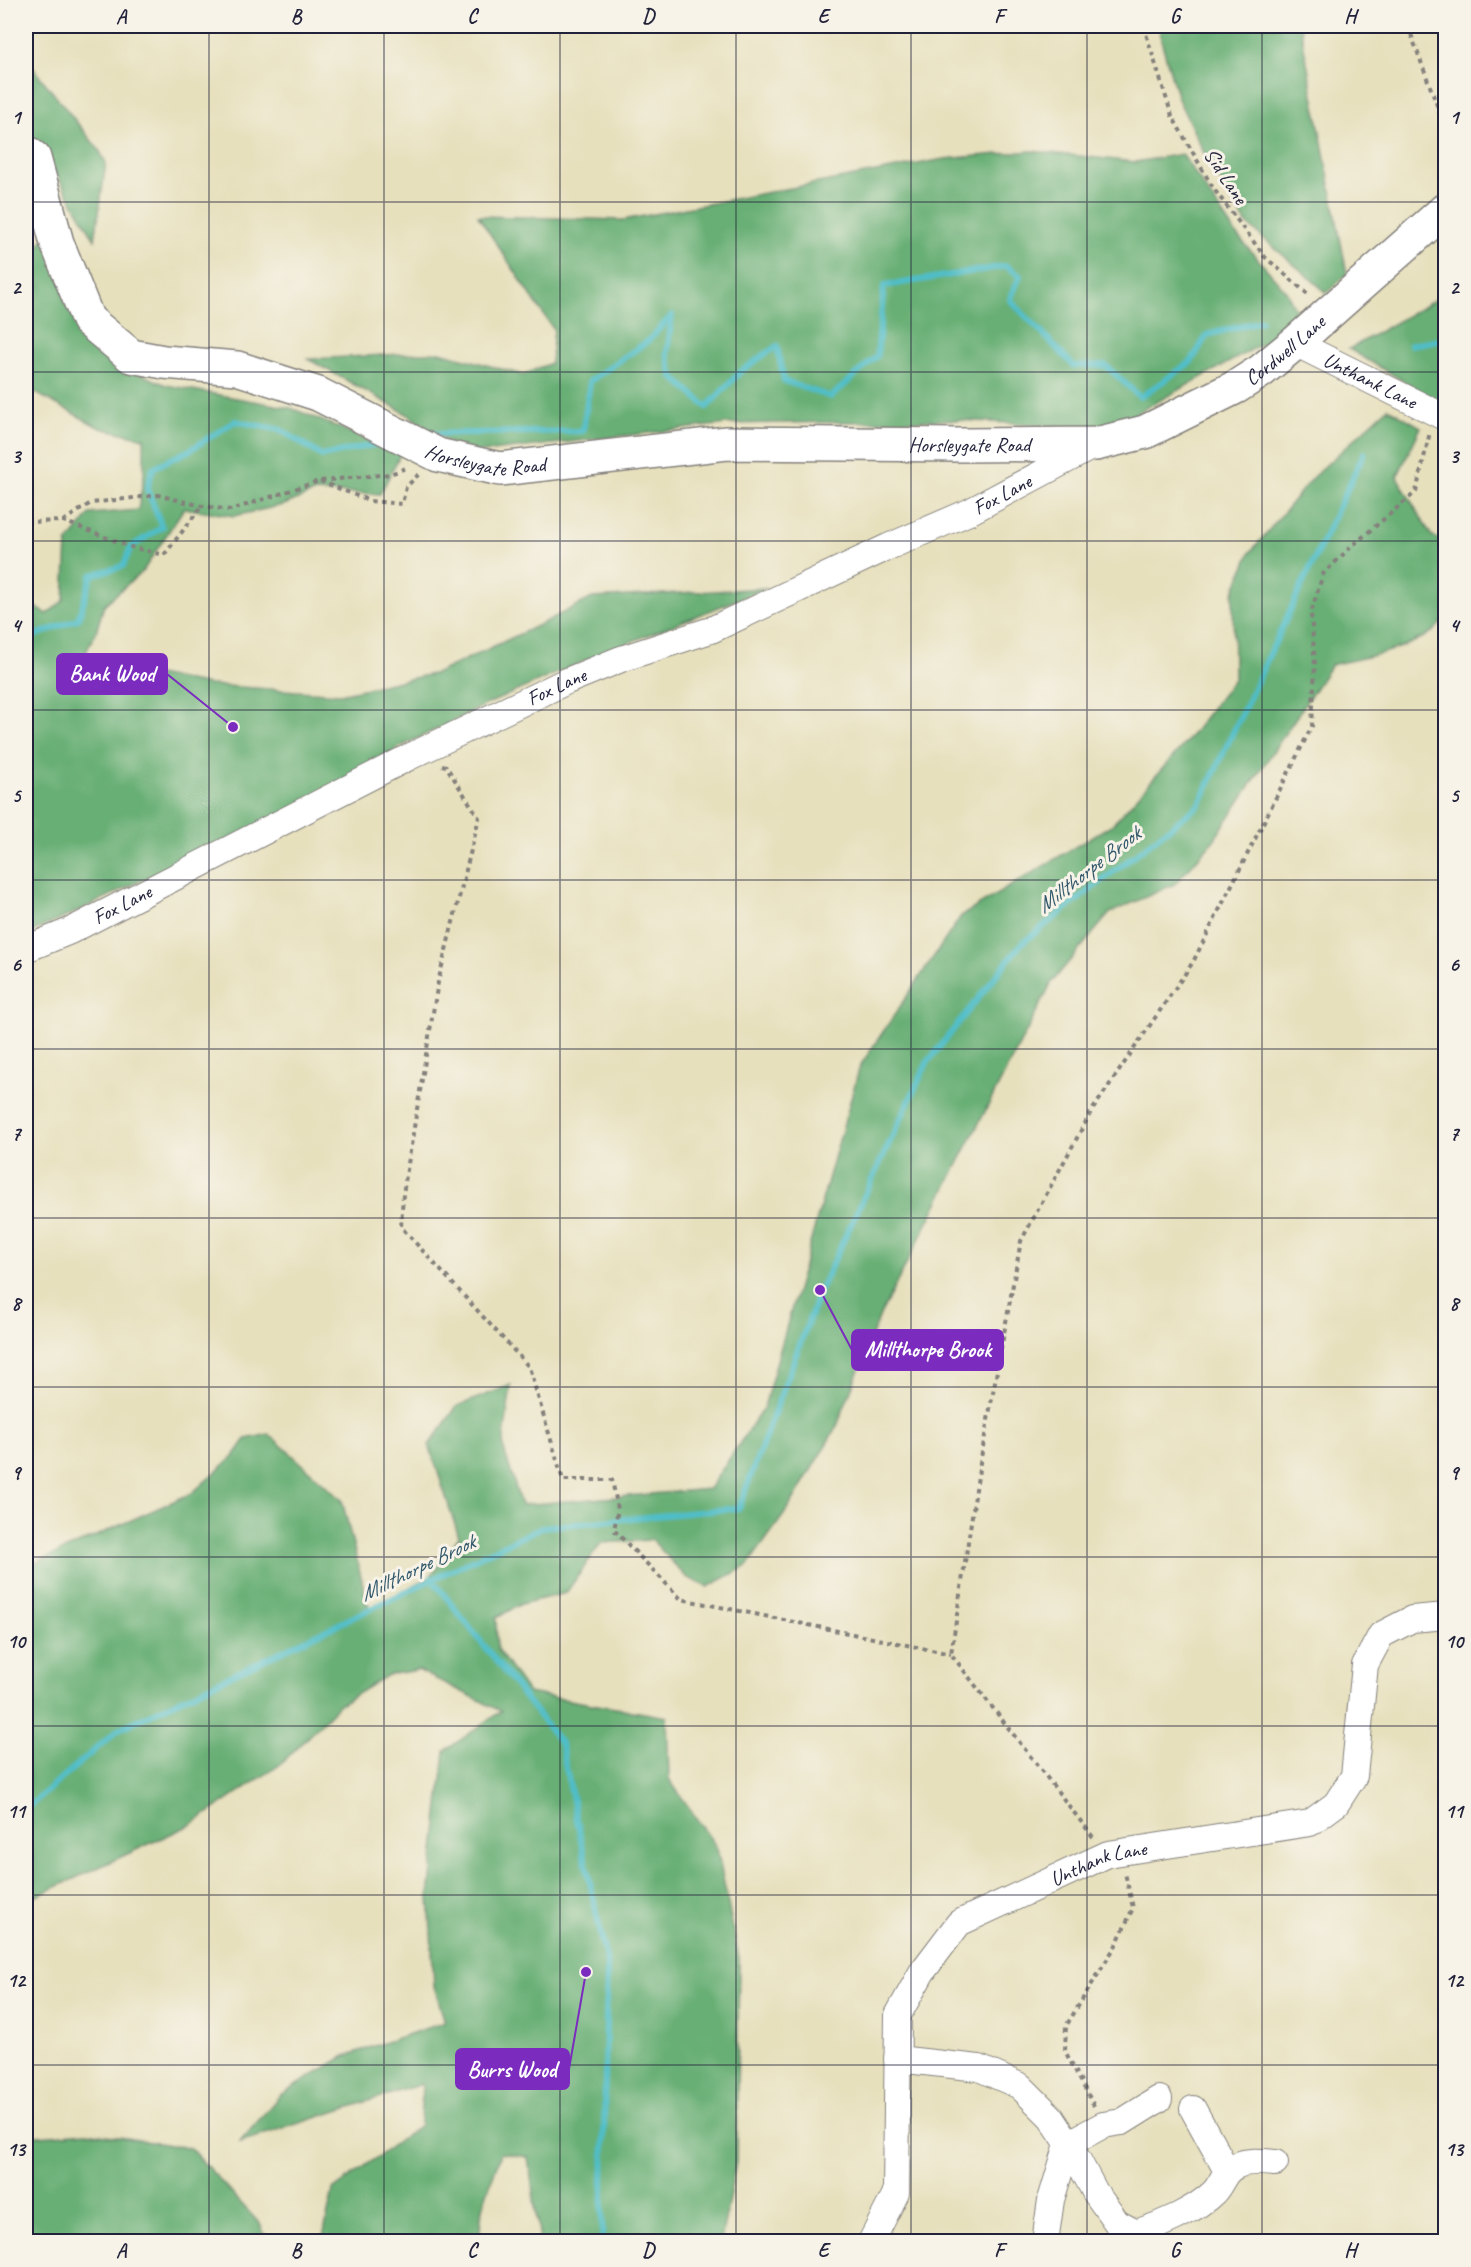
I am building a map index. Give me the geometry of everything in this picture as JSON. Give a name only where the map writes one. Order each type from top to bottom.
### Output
[{"type":"main road","name":"Horsleygate Road","points":[[26,152],[34,158],[57,243],[88,320],[131,356],[164,362],[237,368],[318,394],[438,454],[500,469],[727,443],[1096,444]]},
{"type":"main road","name":"Cordwell Lane","points":[[1096,444],[1145,432],[1206,402],[1261,371],[1446,209]]},
{"type":"street","name":"Unthank Lane","points":[[1295,343],[1440,415]]},
{"type":"street","name":"Fox Lane","points":[[26,949],[70,931],[409,758],[567,681],[621,659],[711,630],[888,547],[969,512],[1096,444]]},
{"type":"street","points":[[1020,445],[1029,479]]},
{"type":"street","name":"Unthank Lane","points":[[871,2241],[896,2193],[898,2015],[922,1972],[959,1923],[1114,1853],[1310,1823],[1336,1804],[1354,1776],[1365,1665],[1381,1635],[1412,1619],[1446,1616]]},
{"type":"street","points":[[897,2059],[979,2068],[1020,2086],[1051,2117],[1095,2192],[1117,2223],[1136,2233],[1160,2226],[1184,2213],[1215,2191],[1227,2171],[1240,2163],[1275,2163]]},
{"type":"street","points":[[1044,2241],[1051,2200],[1068,2144],[1103,2125],[1122,2122],[1159,2099]]},
{"type":"street","points":[[1193,2109],[1227,2171]]},
{"type":"path","name":"Sid Lane","points":[[1146,26],[1146,34],[1172,116],[1212,188],[1265,257],[1328,313]]},
{"type":"path","points":[[1408,26],[1446,130]]},
{"type":"path","points":[[951,1654],[980,1463],[1021,1241],[1091,1112],[1193,962],[1312,726],[1315,665],[1311,613],[1323,574],[1352,546],[1416,492],[1440,415]]},
{"type":"path","points":[[319,481],[370,501],[402,504],[406,487],[438,454]]},
{"type":"path","points":[[63,520],[91,503],[158,495],[202,506],[231,510],[319,481],[390,474],[438,454]]},
{"type":"path","points":[[26,522],[63,520],[131,547],[164,555],[202,506]]},
{"type":"path","points":[[437,763],[446,766],[479,818],[438,982],[403,1194],[401,1227],[529,1367],[563,1480],[612,1480],[618,1509],[614,1530],[681,1599],[951,1654],[1114,1853],[1133,1908],[1116,1945],[1066,2026],[1065,2051],[1103,2125]]},
{"type":"green space","points":[[1159,26],[1300,26],[1347,274],[1327,293],[1246,223],[1205,155],[1178,99]]},
{"type":"green space","points":[[26,59],[99,150],[106,163],[95,240],[44,153],[26,132]]},
{"type":"green space","points":[[1031,151],[1135,162],[1182,154],[1235,233],[1286,291],[1302,322],[1108,429],[958,420],[727,424],[465,454],[407,414],[308,359],[440,352],[523,375],[551,363],[554,330],[478,216],[623,220],[944,159]]},
{"type":"green space","points":[[48,233],[68,309],[100,356],[166,385],[291,408],[401,453],[380,494],[315,492],[284,505],[234,516],[184,508],[143,571],[104,605],[97,629],[82,661],[210,685],[340,694],[437,673],[592,598],[767,588],[600,654],[481,707],[400,747],[352,780],[26,934],[26,602],[47,614],[64,600],[67,543],[90,514],[138,510],[144,475],[144,438],[100,428],[34,392],[26,366],[26,264]]},
{"type":"green space","points":[[1435,300],[1445,301],[1445,406],[1349,349]]},
{"type":"green space","points":[[1388,408],[1421,427],[1397,477],[1431,535],[1445,543],[1445,619],[1432,632],[1408,644],[1383,653],[1331,665],[1214,840],[1175,884],[1110,913],[1052,982],[880,1315],[837,1426],[788,1509],[747,1566],[708,1587],[686,1577],[652,1540],[601,1543],[566,1593],[521,1604],[496,1618],[497,1649],[528,1693],[667,1717],[669,1779],[717,1848],[739,1959],[736,2162],[721,2241],[540,2241],[528,2157],[501,2153],[482,2208],[479,2241],[322,2241],[333,2190],[420,2125],[422,2084],[240,2142],[280,2095],[345,2056],[445,2022],[434,1986],[429,1896],[445,1751],[501,1711],[418,1670],[388,1675],[340,1704],[281,1764],[192,1824],[26,1901],[26,1567],[192,1493],[234,1456],[246,1439],[269,1434],[342,1500],[369,1609],[430,1577],[459,1537],[429,1445],[457,1406],[511,1385],[503,1446],[521,1505],[709,1489],[764,1407],[860,1066],[961,916],[1113,824],[1187,741],[1234,679],[1233,594],[1250,553],[1312,478]]},
{"type":"green space","points":[[87,2132],[190,2148],[260,2224],[267,2241],[26,2241],[26,2137]]},
{"type":"waterway","points":[[422,434],[583,431],[590,381],[648,341],[672,315],[667,354],[673,377],[707,407],[741,371],[777,346],[784,381],[831,397],[877,356],[884,286],[1006,266],[1020,276],[1010,300],[1074,366],[1105,365],[1140,397],[1191,362],[1207,335],[1261,321]]},
{"type":"waterway","name":"Millthorpe Brook","points":[[1411,345],[1446,339]]},
{"type":"waterway","points":[[26,639],[78,619],[92,575],[123,566],[131,547],[162,527],[147,489],[153,468],[190,450],[235,421],[281,430],[322,456],[386,442]]},
{"type":"waterway","name":"Millthorpe Brook","points":[[26,1809],[119,1729],[542,1527],[739,1508],[820,1290],[927,1063],[1021,944],[1199,805],[1364,453]]},
{"type":"waterway","points":[[431,1578],[561,1744],[607,1964],[602,2242]]},
{"type":"place","name":"Bank Wood","points":[[233,727]]},
{"type":"place","name":"Millthorpe Brook","points":[[820,1290]]},
{"type":"place","name":"Burrs Wood","points":[[586,1972]]}]
